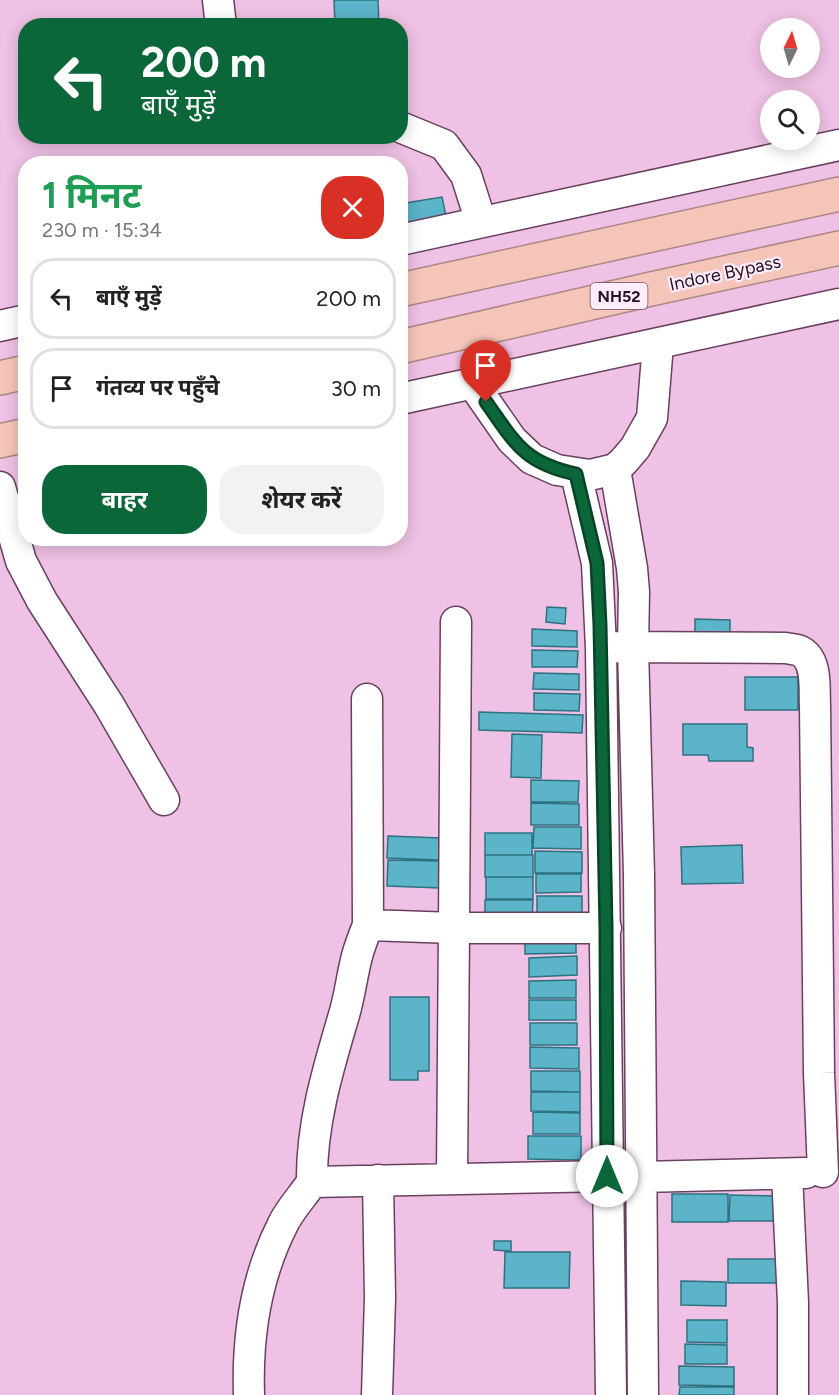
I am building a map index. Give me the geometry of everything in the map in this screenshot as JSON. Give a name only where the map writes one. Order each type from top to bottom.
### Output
[{"type":"highway","points":[[408,288],[839,194]]},
{"type":"highway","name":"Indore Bypass","points":[[408,345],[839,248]]},
{"type":"highway","points":[[0,378],[18,374]]},
{"type":"highway","points":[[0,441],[18,437]]},
{"type":"street","points":[[218,0],[220,18]]},
{"type":"street","points":[[408,130],[444,145],[466,175],[482,222]]},
{"type":"street","points":[[408,238],[839,145]]},
{"type":"street","points":[[408,397],[839,304]]},
{"type":"street","points":[[0,326],[18,322]]},
{"type":"street","points":[[473,384],[512,440],[532,459],[557,470],[590,475],[615,468],[635,448],[652,418],[658,344]]},
{"type":"street","points":[[615,468],[634,580],[643,1395]]},
{"type":"street","points":[[576,474],[597,563],[601,648],[611,1395]]},
{"type":"street","points":[[18,483],[0,487],[21,561],[42,601],[103,696],[164,800]]},
{"type":"street","points":[[452,1178],[456,622]]},
{"type":"street","points":[[601,648],[786,648],[800,651],[808,658],[813,670],[819,1073],[831,1172],[641,1177]]},
{"type":"street","points":[[249,1395],[252,1315],[268,1258],[283,1222],[312,1182],[312,1161],[321,1098],[368,925],[367,699]]},
{"type":"street","points":[[368,925],[606,928]]},
{"type":"street","points":[[787,1174],[793,1303],[793,1395]]},
{"type":"street","points":[[312,1182],[607,1176]]},
{"type":"street","points":[[377,1395],[380,1298],[378,1180]]},
{"type":"building","points":[[334,0],[378,0],[379,18],[335,18]]},
{"type":"building","points":[[442,197],[447,221],[408,228],[408,203]]},
{"type":"building","points":[[547,607],[566,608],[565,624],[546,622]]},
{"type":"building","points":[[695,619],[730,620],[730,642],[695,641]]},
{"type":"building","points":[[532,629],[577,631],[577,647],[532,646]]},
{"type":"building","points":[[532,650],[578,651],[577,667],[532,667]]},
{"type":"building","points":[[534,673],[579,674],[579,690],[533,689]]},
{"type":"building","points":[[745,677],[798,677],[798,710],[745,710]]},
{"type":"building","points":[[534,693],[580,694],[579,711],[534,710]]},
{"type":"building","points":[[479,712],[583,715],[582,733],[479,730]]},
{"type":"building","points":[[683,724],[747,724],[747,747],[753,748],[753,761],[709,761],[708,755],[683,755]]},
{"type":"building","points":[[512,734],[542,735],[541,778],[511,777]]},
{"type":"building","points":[[531,780],[579,781],[578,802],[531,802]]},
{"type":"building","points":[[531,803],[579,804],[579,825],[531,825]]},
{"type":"building","points":[[534,827],[581,827],[581,849],[533,848]]},
{"type":"building","points":[[485,833],[532,833],[532,855],[485,855]]},
{"type":"building","points":[[388,836],[440,838],[439,860],[387,858]]},
{"type":"building","points":[[742,845],[743,883],[682,884],[681,847]]},
{"type":"building","points":[[535,851],[582,852],[582,873],[535,873]]},
{"type":"building","points":[[485,855],[533,855],[533,877],[485,877]]},
{"type":"building","points":[[388,860],[440,861],[440,888],[387,886]]},
{"type":"building","points":[[536,874],[581,874],[581,892],[536,893]]},
{"type":"building","points":[[486,877],[533,877],[533,899],[486,899]]},
{"type":"building","points":[[537,896],[582,896],[582,920],[537,920]]},
{"type":"building","points":[[485,900],[533,900],[532,922],[485,921]]},
{"type":"building","points":[[576,934],[576,953],[525,954],[525,935]]},
{"type":"building","points":[[577,956],[577,975],[529,977],[529,958]]},
{"type":"building","points":[[576,980],[576,998],[529,998],[529,981]]},
{"type":"building","points":[[390,997],[429,997],[429,1071],[418,1071],[418,1080],[390,1080]]},
{"type":"building","points":[[529,1000],[576,1000],[576,1020],[529,1020]]},
{"type":"building","points":[[530,1023],[577,1023],[577,1045],[530,1045]]},
{"type":"building","points":[[530,1047],[579,1048],[579,1069],[530,1068]]},
{"type":"building","points":[[531,1071],[580,1071],[580,1092],[531,1091]]},
{"type":"building","points":[[531,1092],[580,1092],[580,1112],[531,1111]]},
{"type":"building","points":[[533,1112],[580,1113],[580,1134],[533,1134]]},
{"type":"building","points":[[528,1136],[581,1136],[581,1160],[528,1159]]},
{"type":"building","points":[[672,1194],[728,1194],[728,1222],[672,1222]]},
{"type":"building","points":[[730,1195],[777,1196],[777,1221],[729,1221]]},
{"type":"building","points":[[494,1241],[511,1241],[511,1251],[494,1250]]},
{"type":"building","points":[[505,1252],[570,1252],[569,1288],[504,1288]]},
{"type":"building","points":[[728,1259],[783,1259],[783,1283],[728,1283]]},
{"type":"building","points":[[681,1281],[726,1282],[726,1306],[681,1305]]},
{"type":"building","points":[[687,1320],[727,1320],[727,1343],[687,1342]]},
{"type":"building","points":[[685,1344],[727,1345],[727,1364],[685,1364]]},
{"type":"building","points":[[679,1366],[734,1367],[734,1386],[679,1385]]},
{"type":"building","points":[[680,1387],[734,1387],[734,1395],[679,1395]]},
{"type":"route","points":[[486,402],[512,440],[532,459],[557,470],[576,474],[597,563],[601,648],[606,928],[607,1176]]}]
